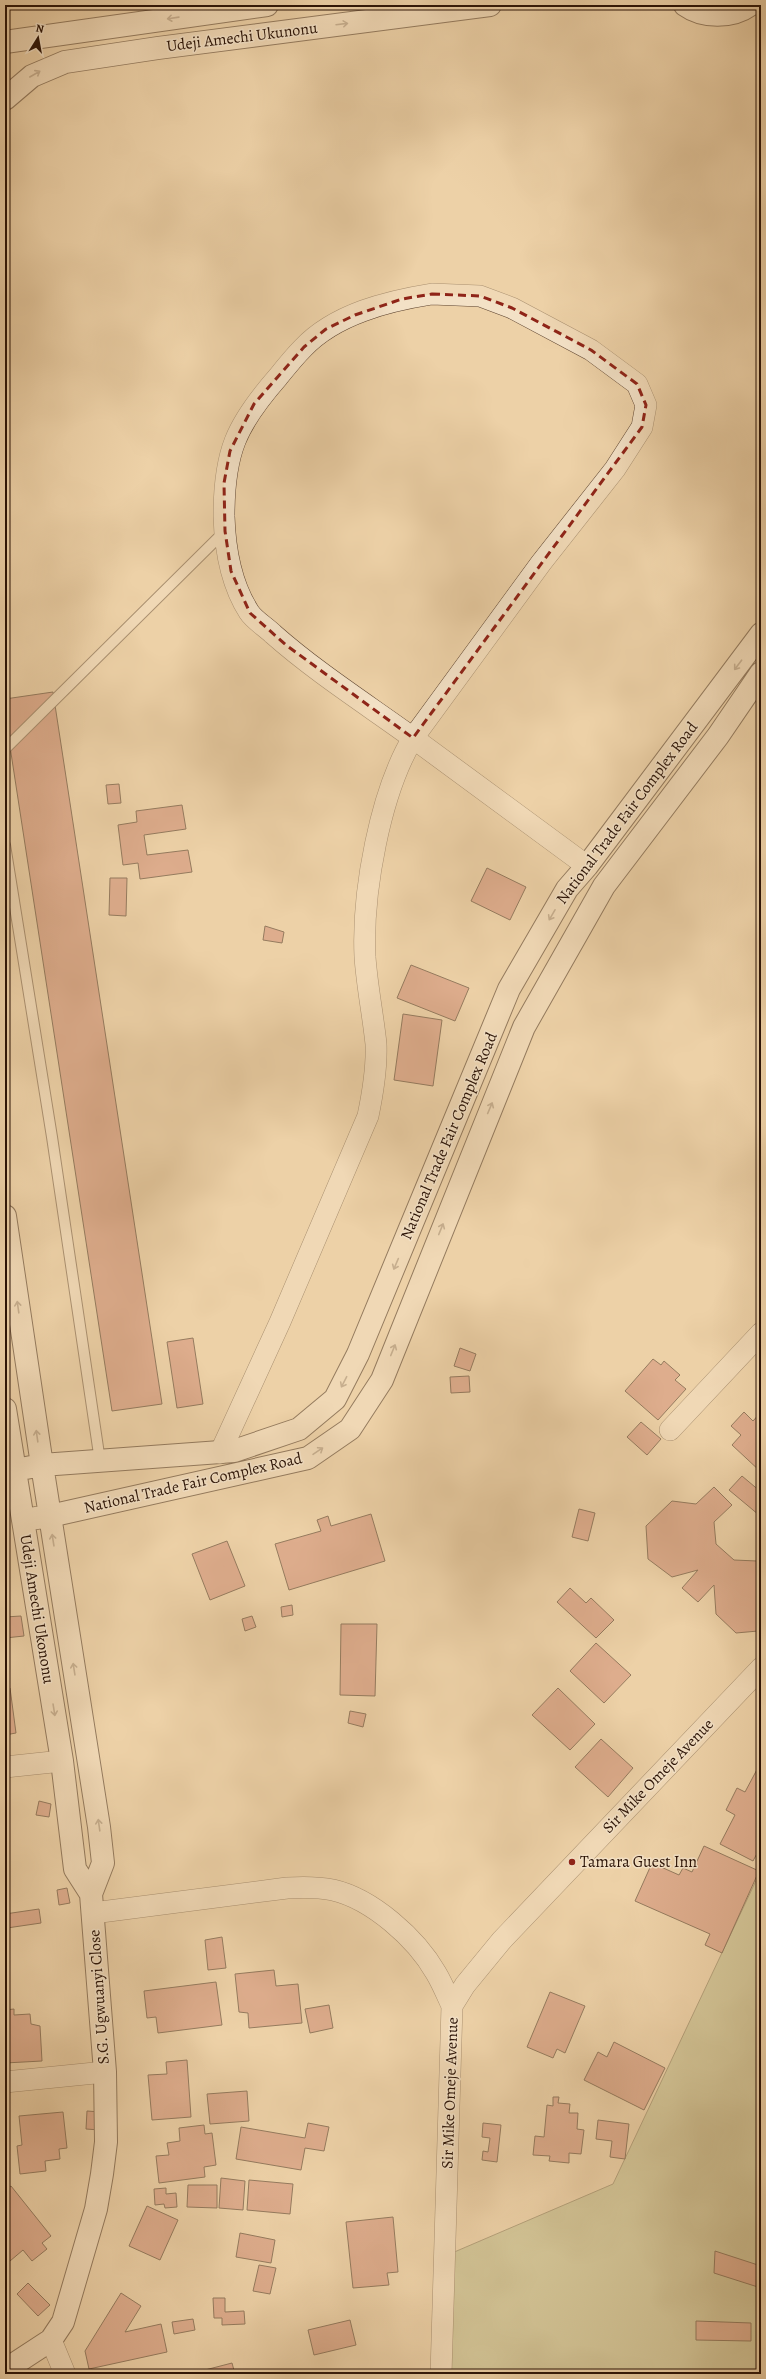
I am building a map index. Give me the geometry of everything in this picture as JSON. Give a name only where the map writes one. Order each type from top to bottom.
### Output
[{"type":"main road","name":"Udeji Amechi Ukunonu","points":[[5,42],[267,5]]},
{"type":"main road","name":"Udeji Amechi Ukunonu","points":[[5,99],[32,76],[65,62],[158,48],[490,5]]},
{"type":"main road","points":[[685,5],[707,14],[720,14],[745,9],[750,5]]},
{"type":"main road","name":"National Trade Fair Complex Road","points":[[15,1470],[42,1465],[234,1451],[299,1429],[335,1399],[358,1354],[510,989],[567,889],[587,866],[761,634]]},
{"type":"main road","name":"National Trade Fair Complex Road","points":[[23,1520],[50,1516],[308,1458],[350,1430],[382,1380],[524,1027],[604,886],[718,736],[761,673]]},
{"type":"main road","name":"Udeji Amechi Ukononu","points":[[5,1216],[42,1465],[99,1827],[103,1864],[92,1903]]},
{"type":"main road","name":"Udeji Amechi Ukononu","points":[[5,1409],[62,1761],[75,1869],[92,1903]]},
{"type":"main road","name":"S.G. Ugwuanyi Close","points":[[92,1903],[105,2072]]},
{"type":"main road","points":[[5,2370],[51,2340],[66,2314],[96,2209],[106,2142],[105,2072]]},
{"type":"street","points":[[220,1453],[284,1314],[368,1116],[374,1084],[376,1045],[365,956],[368,888],[388,789],[402,756],[413,738],[541,563],[615,468],[642,427],[646,405],[637,384],[591,350],[512,308],[480,296],[432,294],[402,299],[355,315],[326,329],[304,347],[254,404],[241,424],[230,451],[224,483],[224,531],[231,571],[250,613],[286,645],[413,738],[587,866]]},
{"type":"street","points":[[670,1430],[761,1333]]},
{"type":"street","name":"Sir Mike Omeje Avenue","points":[[440,2374],[452,2006],[465,1985],[502,1940],[761,1668]]},
{"type":"street","points":[[5,1767],[62,1761]]},
{"type":"street","points":[[92,1903],[287,1888],[307,1887],[333,1890],[367,1905],[397,1926],[416,1945],[436,1972],[452,2006]]},
{"type":"street","name":"S.G. Ugwuanyi Close","points":[[5,2082],[105,2072]]},
{"type":"street","points":[[51,2340],[65,2374]]},
{"type":"lane","points":[[5,749],[224,531]]},
{"type":"lane","points":[[5,845],[100,1461]]},
{"type":"highlighted area","points":[[432,294],[480,296],[512,308],[591,350],[637,384],[646,405],[642,427],[413,738],[286,645],[250,613],[231,571],[225,531],[224,483],[230,451],[254,404],[304,347],[326,329],[355,315],[402,299]]},
{"type":"green space","points":[[761,1870],[761,2374],[441,2374],[445,2256],[613,2184]]},
{"type":"building","points":[[53,692],[162,1404],[112,1411],[5,714],[5,699]]},
{"type":"building","points":[[119,784],[121,803],[108,804],[106,785]]},
{"type":"building","points":[[182,805],[186,829],[144,835],[147,855],[188,850],[192,872],[140,879],[138,863],[123,865],[118,825],[137,822],[136,811]]},
{"type":"building","points":[[487,868],[526,887],[510,920],[471,901]]},
{"type":"building","points":[[110,878],[127,878],[126,916],[109,915]]},
{"type":"building","points":[[265,926],[284,932],[282,943],[263,940]]},
{"type":"building","points":[[411,965],[469,988],[455,1021],[397,998]]},
{"type":"building","points":[[403,1014],[442,1020],[433,1086],[394,1080]]},
{"type":"building","points":[[193,1338],[203,1404],[177,1408],[167,1342]]},
{"type":"building","points":[[460,1348],[476,1354],[470,1371],[454,1366]]},
{"type":"building","points":[[653,1359],[661,1365],[664,1361],[680,1375],[675,1380],[686,1389],[658,1420],[625,1391]]},
{"type":"building","points":[[469,1376],[470,1392],[451,1393],[450,1377]]},
{"type":"building","points":[[744,1412],[753,1421],[761,1412],[761,1472],[732,1445],[741,1435],[731,1426]]},
{"type":"building","points":[[641,1422],[661,1439],[647,1455],[627,1437]]},
{"type":"building","points":[[742,1476],[761,1492],[761,1513],[759,1515],[729,1490]]},
{"type":"building","points":[[714,1487],[732,1505],[714,1522],[716,1544],[734,1560],[757,1561],[761,1564],[761,1629],[758,1631],[736,1633],[716,1614],[714,1585],[698,1602],[682,1588],[698,1570],[672,1577],[648,1559],[646,1526],[672,1501],[696,1504]]},
{"type":"building","points":[[579,1509],[595,1513],[588,1541],[572,1537]]},
{"type":"building","points":[[371,1514],[385,1561],[289,1590],[275,1544],[321,1531],[317,1520],[328,1516],[331,1526]]},
{"type":"building","points":[[227,1541],[245,1586],[210,1600],[192,1554]]},
{"type":"building","points":[[570,1588],[586,1603],[591,1598],[614,1620],[596,1638],[557,1602]]},
{"type":"building","points":[[292,1605],[293,1615],[282,1617],[281,1607]]},
{"type":"building","points":[[21,1616],[24,1636],[5,1638],[5,1617]]},
{"type":"building","points":[[252,1616],[256,1627],[245,1631],[242,1619]]},
{"type":"building","points":[[341,1624],[377,1624],[375,1696],[340,1695]]},
{"type":"building","points":[[596,1643],[631,1675],[604,1703],[570,1671]]},
{"type":"building","points":[[5,1688],[10,1688],[16,1733],[5,1735]]},
{"type":"building","points":[[558,1688],[595,1724],[570,1750],[532,1715]]},
{"type":"building","points":[[350,1711],[366,1714],[363,1727],[348,1723]]},
{"type":"building","points":[[601,1739],[633,1768],[608,1797],[575,1767]]},
{"type":"building","points":[[761,1762],[761,1846],[753,1861],[720,1844],[735,1815],[726,1810],[737,1788],[745,1792]]},
{"type":"building","points":[[39,1801],[51,1804],[49,1817],[36,1815]]},
{"type":"building","points":[[704,1846],[759,1871],[722,1953],[705,1945],[710,1934],[635,1901],[652,1863],[679,1875],[683,1868],[692,1872]]},
{"type":"building","points":[[67,1888],[70,1903],[59,1905],[57,1890]]},
{"type":"building","points":[[39,1909],[41,1923],[7,1928],[5,1914]]},
{"type":"building","points":[[222,1937],[226,1968],[208,1970],[205,1940]]},
{"type":"building","points":[[274,1970],[276,1986],[298,1984],[302,2023],[249,2028],[248,2013],[239,2012],[235,1974]]},
{"type":"building","points":[[216,1982],[222,2025],[158,2033],[156,2017],[147,2018],[144,1991]]},
{"type":"building","points":[[550,1992],[585,2006],[565,2053],[557,2049],[553,2058],[527,2047]]},
{"type":"building","points":[[329,2005],[333,2028],[310,2033],[305,2009]]},
{"type":"building","points":[[14,2009],[14,2015],[30,2014],[31,2024],[40,2026],[42,2061],[5,2063],[5,2010]]},
{"type":"building","points":[[614,2042],[665,2068],[644,2110],[584,2080],[598,2052],[607,2057]]},
{"type":"building","points":[[187,2060],[191,2117],[152,2120],[148,2075],[167,2074],[166,2062]]},
{"type":"building","points":[[247,2091],[249,2121],[210,2124],[207,2094]]},
{"type":"building","points":[[553,2097],[559,2097],[558,2103],[570,2104],[569,2113],[578,2113],[577,2129],[584,2130],[581,2154],[569,2153],[569,2163],[549,2161],[550,2156],[533,2155],[535,2136],[544,2137],[547,2105],[553,2106]]},
{"type":"building","points":[[87,2111],[101,2112],[100,2130],[86,2129]]},
{"type":"building","points":[[63,2112],[67,2148],[59,2149],[60,2159],[45,2161],[46,2171],[20,2174],[17,2146],[22,2145],[19,2116]]},
{"type":"building","points":[[598,2120],[629,2124],[625,2159],[610,2157],[612,2141],[596,2139]]},
{"type":"building","points":[[308,2123],[329,2127],[324,2151],[305,2148],[301,2170],[236,2159],[241,2127],[305,2138]]},
{"type":"building","points":[[483,2123],[501,2125],[497,2162],[482,2160],[483,2151],[488,2152],[490,2138],[482,2137]]},
{"type":"building","points":[[204,2125],[205,2134],[212,2133],[216,2165],[204,2167],[205,2177],[159,2183],[156,2156],[169,2155],[167,2143],[180,2141],[179,2128]]},
{"type":"building","points":[[221,2178],[245,2181],[243,2210],[219,2208]]},
{"type":"building","points":[[249,2180],[293,2184],[290,2214],[247,2210]]},
{"type":"building","points":[[188,2185],[217,2185],[217,2208],[187,2207]]},
{"type":"building","points":[[11,2186],[51,2236],[42,2243],[47,2249],[32,2261],[23,2250],[10,2261],[5,2255],[5,2190]]},
{"type":"building","points":[[166,2188],[166,2194],[176,2193],[177,2207],[165,2208],[164,2204],[155,2205],[154,2189]]},
{"type":"building","points":[[147,2206],[178,2220],[160,2260],[129,2246]]},
{"type":"building","points":[[393,2217],[398,2272],[387,2273],[389,2285],[353,2288],[346,2222]]},
{"type":"building","points":[[240,2233],[275,2240],[271,2263],[236,2257]]},
{"type":"building","points":[[715,2251],[761,2266],[761,2288],[714,2273]]},
{"type":"building","points":[[259,2265],[276,2268],[270,2294],[253,2291]]},
{"type":"building","points":[[28,2283],[50,2305],[38,2316],[17,2294]]},
{"type":"building","points":[[121,2293],[141,2306],[125,2332],[161,2324],[167,2352],[89,2369],[85,2351]]},
{"type":"building","points":[[213,2298],[225,2298],[225,2312],[244,2311],[245,2324],[222,2325],[222,2318],[214,2318]]},
{"type":"building","points":[[193,2319],[195,2330],[174,2334],[172,2322]]},
{"type":"building","points":[[350,2320],[356,2345],[314,2355],[308,2330]]},
{"type":"building","points":[[696,2321],[751,2323],[751,2341],[696,2340]]},
{"type":"building","points":[[232,2363],[235,2374],[207,2374],[205,2370]]},
{"type":"place","name":"Tamara Guest Inn","points":[[572,1862]]}]
